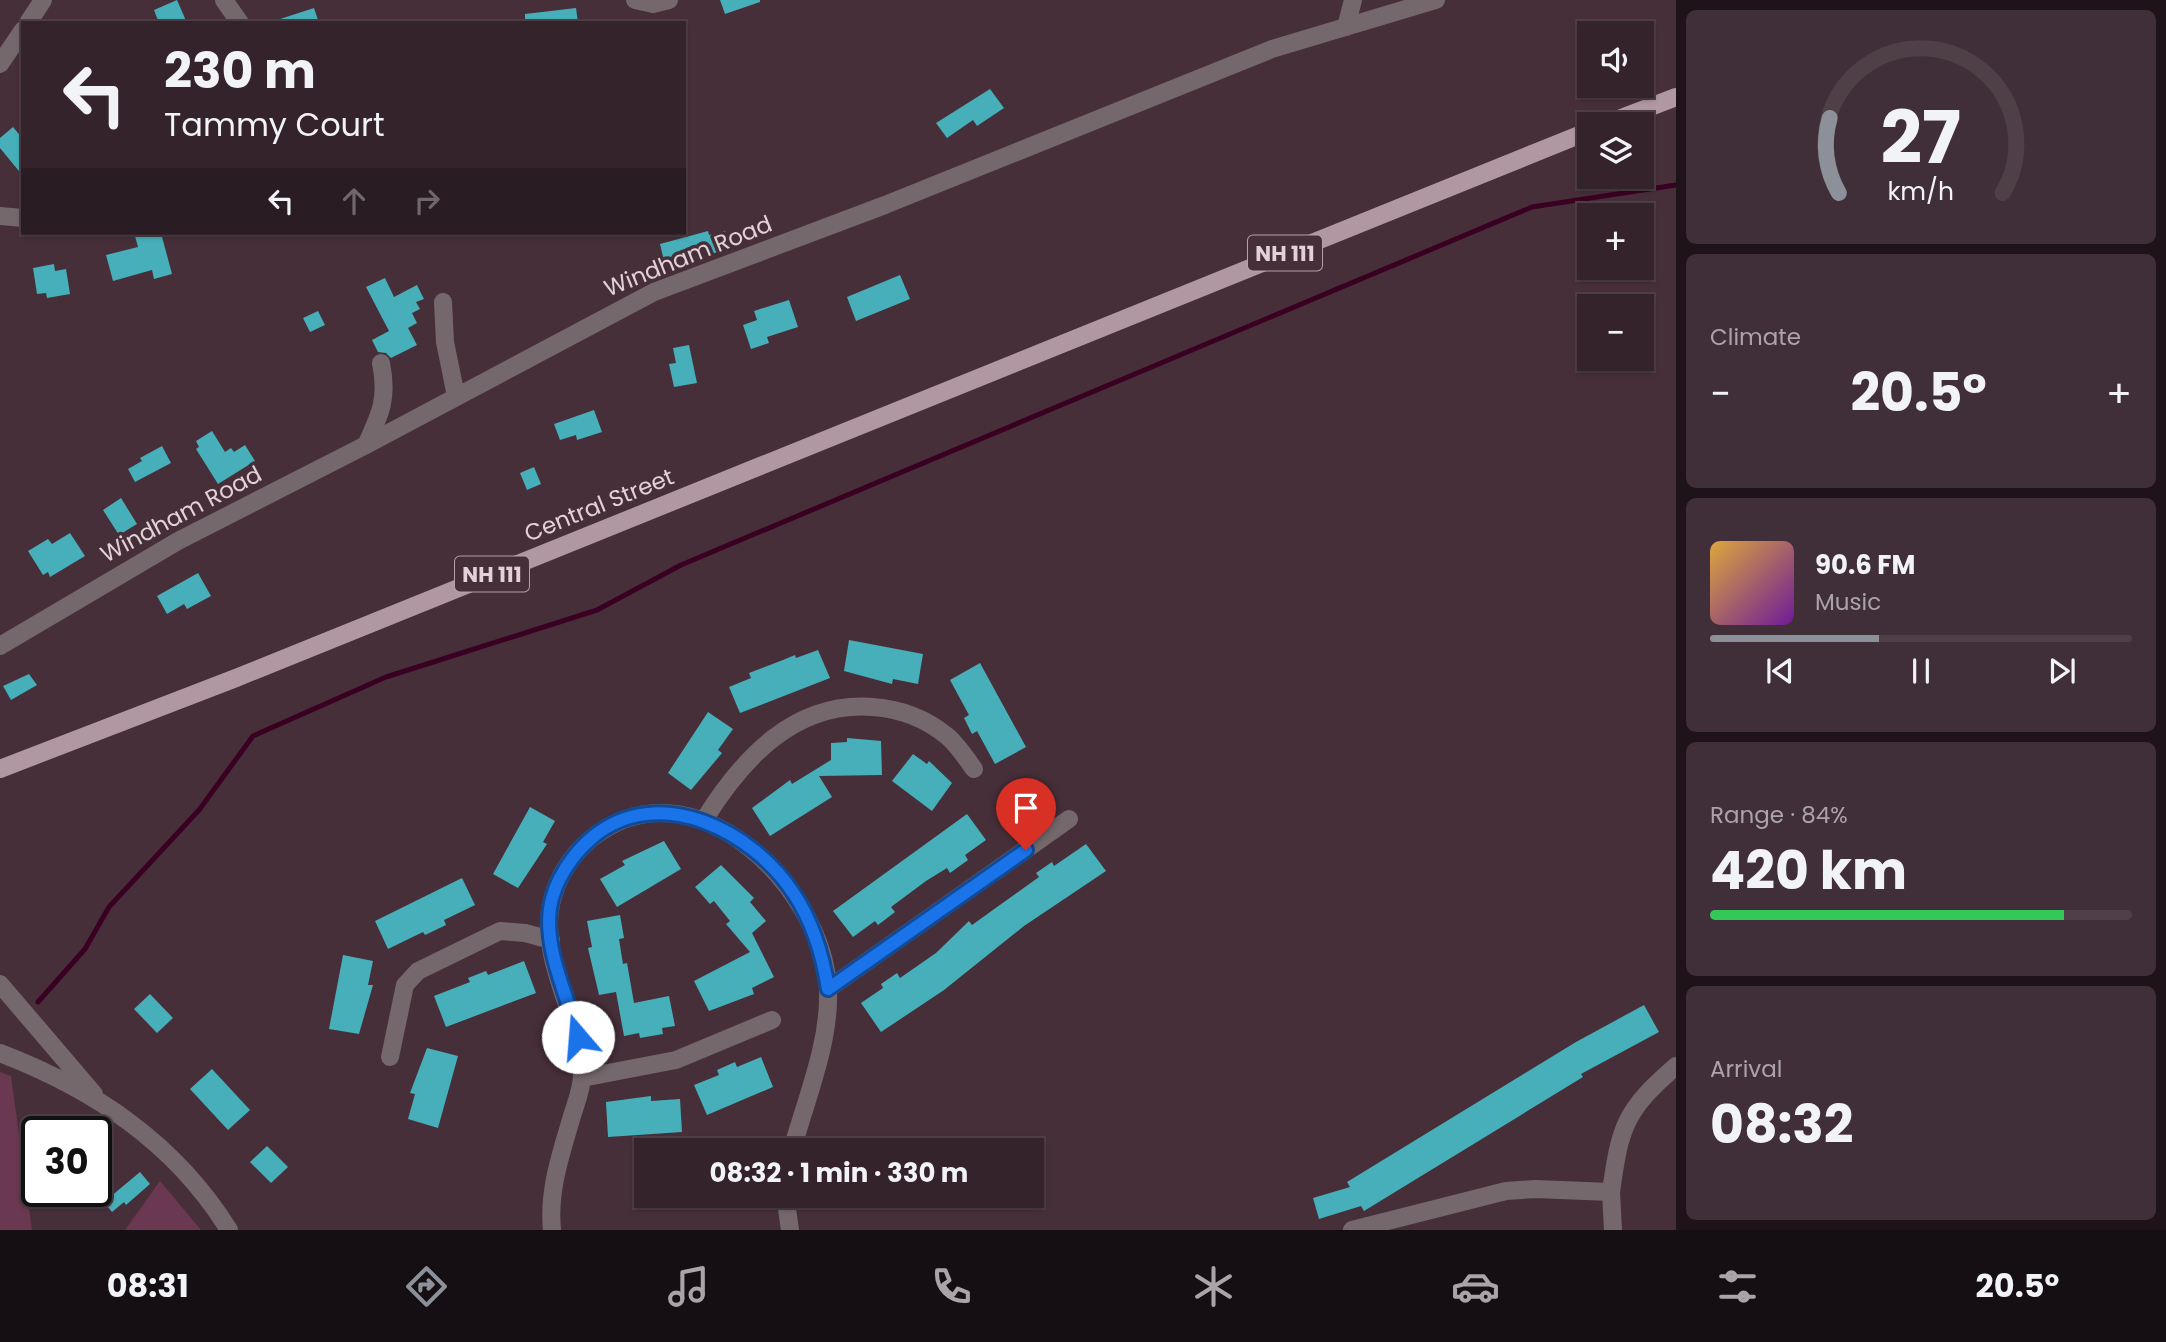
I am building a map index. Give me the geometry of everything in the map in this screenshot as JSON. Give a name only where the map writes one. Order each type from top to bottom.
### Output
[{"type":"main road","points":[[1637,112],[1676,97]]},
{"type":"main road","name":"Central Street","points":[[0,769],[236,678],[1577,136]]},
{"type":"street","points":[[29,21],[43,0]]},
{"type":"street","points":[[224,0],[239,21]]},
{"type":"street","points":[[635,0],[653,4],[669,0]]},
{"type":"street","points":[[1346,27],[1353,0]]},
{"type":"street","name":"Windham Road","points":[[0,646],[178,541],[366,445],[585,326],[689,277],[885,205],[1272,49],[1436,0]]},
{"type":"street","points":[[0,64],[21,33]]},
{"type":"street","points":[[0,216],[21,218]]},
{"type":"street","points":[[443,302],[445,342],[456,396]]},
{"type":"street","points":[[366,445],[384,404],[385,386],[381,363]]},
{"type":"street","points":[[704,820],[725,786],[748,759],[790,726],[825,710],[864,706],[918,716],[950,738],[974,769]]},
{"type":"street","points":[[552,1230],[555,1172],[582,1078],[578,1037],[551,940],[549,923],[554,893],[577,853],[610,825],[643,814],[678,814],[704,820],[763,858],[795,894],[808,920],[824,967],[828,989],[823,1039],[795,1138]]},
{"type":"street","points":[[828,989],[1069,819]]},
{"type":"street","points":[[390,1057],[405,985],[418,971],[500,931],[551,940]]},
{"type":"street","points":[[0,984],[76,1070],[96,1097]]},
{"type":"street","points":[[582,1078],[676,1060],[772,1020]]},
{"type":"street","points":[[0,1052],[96,1097],[151,1139],[178,1166],[229,1230]]},
{"type":"street","points":[[1613,1230],[1611,1192],[1625,1122],[1645,1093],[1676,1066]]},
{"type":"street","points":[[1352,1230],[1506,1191],[1535,1189],[1611,1192]]},
{"type":"street","points":[[787,1208],[790,1230]]},
{"type":"shaded area","points":[[0,1072],[11,1076],[21,1149],[21,1207],[29,1207],[32,1230],[0,1230]]},
{"type":"shaded area","points":[[160,1181],[201,1230],[125,1230]]},
{"type":"building","points":[[177,0],[186,21],[158,21],[154,10]]},
{"type":"building","points":[[720,0],[760,0],[760,2],[725,14]]},
{"type":"building","points":[[314,8],[318,21],[277,21]]},
{"type":"building","points":[[576,8],[578,21],[525,21],[525,14]]},
{"type":"building","points":[[990,89],[1004,108],[977,126],[973,120],[947,138],[936,123]]},
{"type":"building","points":[[13,127],[21,137],[21,174],[0,148],[0,138]]},
{"type":"building","points":[[708,231],[709,235],[725,231],[730,249],[711,254],[710,249],[664,261],[660,244]]},
{"type":"building","points":[[162,235],[172,274],[154,279],[152,270],[113,281],[106,255],[138,247],[135,236]]},
{"type":"building","points":[[54,264],[55,271],[66,269],[70,294],[47,298],[46,293],[37,294],[33,268]]},
{"type":"building","points":[[900,275],[910,299],[856,321],[847,297]]},
{"type":"building","points":[[385,278],[394,297],[417,285],[424,299],[416,302],[420,309],[412,313],[417,323],[408,328],[417,345],[391,358],[386,353],[378,352],[372,340],[389,331],[366,287]]},
{"type":"building","points":[[789,300],[798,327],[767,337],[769,343],[751,349],[743,325],[757,320],[754,311]]},
{"type":"building","points":[[318,311],[325,325],[310,332],[303,318]]},
{"type":"building","points":[[689,345],[697,383],[674,387],[669,364],[676,363],[673,348]]},
{"type":"building","points":[[594,410],[602,432],[577,440],[576,435],[560,440],[554,424]]},
{"type":"building","points":[[212,431],[225,452],[231,448],[234,452],[245,445],[255,461],[218,484],[196,449],[199,447],[196,441]]},
{"type":"building","points":[[162,446],[171,463],[135,482],[128,469],[142,461],[140,458]]},
{"type":"building","points":[[534,467],[541,484],[527,490],[520,473]]},
{"type":"building","points":[[121,498],[137,524],[119,535],[103,510]]},
{"type":"building","points":[[70,533],[85,556],[50,577],[48,572],[43,575],[28,551],[48,539],[52,544]]},
{"type":"building","points":[[198,573],[211,596],[187,609],[184,604],[167,614],[157,596]]},
{"type":"building","points":[[849,640],[923,654],[918,684],[893,679],[892,684],[844,671]]},
{"type":"building","points":[[818,650],[830,678],[740,713],[729,687],[751,678],[749,673],[795,655],[796,658]]},
{"type":"building","points":[[980,663],[1026,747],[995,764],[977,731],[972,734],[964,718],[969,715],[950,680]]},
{"type":"building","points":[[29,674],[37,685],[11,700],[3,686]]},
{"type":"building","points":[[708,712],[733,729],[718,750],[722,753],[691,790],[668,773]]},
{"type":"building","points":[[847,738],[881,741],[882,775],[819,776],[832,797],[770,836],[752,808],[790,780],[792,784],[831,760],[831,743],[847,742]]},
{"type":"building","points":[[913,754],[927,764],[929,761],[952,783],[932,811],[892,781]]},
{"type":"building","points":[[530,807],[555,821],[543,842],[547,844],[518,888],[493,874]]},
{"type":"building","points":[[967,814],[986,840],[965,855],[968,860],[950,873],[947,868],[926,881],[891,907],[895,912],[878,925],[875,921],[853,937],[833,911]]},
{"type":"building","points":[[664,841],[681,869],[617,907],[600,879],[625,865],[622,861]]},
{"type":"building","points":[[1086,844],[1106,871],[1024,926],[944,990],[881,1032],[861,1003],[883,988],[881,984],[897,973],[900,978],[936,953],[969,921],[972,925],[1039,877],[1036,873],[1052,862],[1054,866]]},
{"type":"building","points":[[721,865],[754,898],[750,902],[766,921],[752,933],[774,977],[752,988],[754,994],[709,1011],[694,981],[750,952],[726,924],[730,921],[714,901],[710,904],[695,887]]},
{"type":"building","points":[[462,878],[475,905],[444,920],[446,925],[425,935],[423,932],[388,949],[375,921]]},
{"type":"building","points":[[620,915],[624,938],[619,939],[623,964],[627,963],[634,1003],[669,996],[675,1026],[662,1028],[663,1034],[640,1038],[639,1033],[624,1036],[616,992],[599,995],[588,948],[592,947],[587,921]]},
{"type":"building","points":[[343,955],[373,961],[368,985],[373,985],[359,1034],[329,1029]]},
{"type":"building","points":[[524,961],[536,993],[446,1027],[434,996],[470,982],[468,978],[486,971],[488,975]]},
{"type":"building","points":[[150,994],[173,1018],[157,1033],[134,1009]]},
{"type":"building","points":[[1644,1005],[1659,1032],[1581,1074],[1583,1077],[1364,1211],[1361,1206],[1319,1219],[1313,1198],[1350,1187],[1347,1182],[1576,1042]]},
{"type":"building","points":[[427,1048],[458,1056],[438,1128],[408,1119],[415,1094],[410,1093]]},
{"type":"building","points":[[761,1057],[773,1087],[707,1115],[694,1085],[719,1075],[717,1070],[735,1062],[737,1067]]},
{"type":"building","points":[[212,1069],[250,1110],[228,1130],[190,1089]]},
{"type":"building","points":[[651,1096],[651,1101],[680,1099],[682,1132],[608,1137],[606,1102]]},
{"type":"building","points":[[267,1146],[288,1167],[271,1183],[250,1162]]},
{"type":"building","points":[[140,1172],[150,1184],[126,1205],[124,1202],[112,1212],[108,1207],[112,1207],[112,1195]]},
{"type":"waterway","points":[[38,1002],[85,949],[109,907],[199,810],[253,736],[386,677],[597,610],[681,565],[1532,207],[1676,185]]},
{"type":"route","points":[[578,1037],[564,995],[551,940],[550,907],[560,879],[577,853],[598,833],[625,818],[661,813],[704,820],[727,832],[763,858],[795,894],[808,920],[824,967],[828,989],[1026,850]]}]
